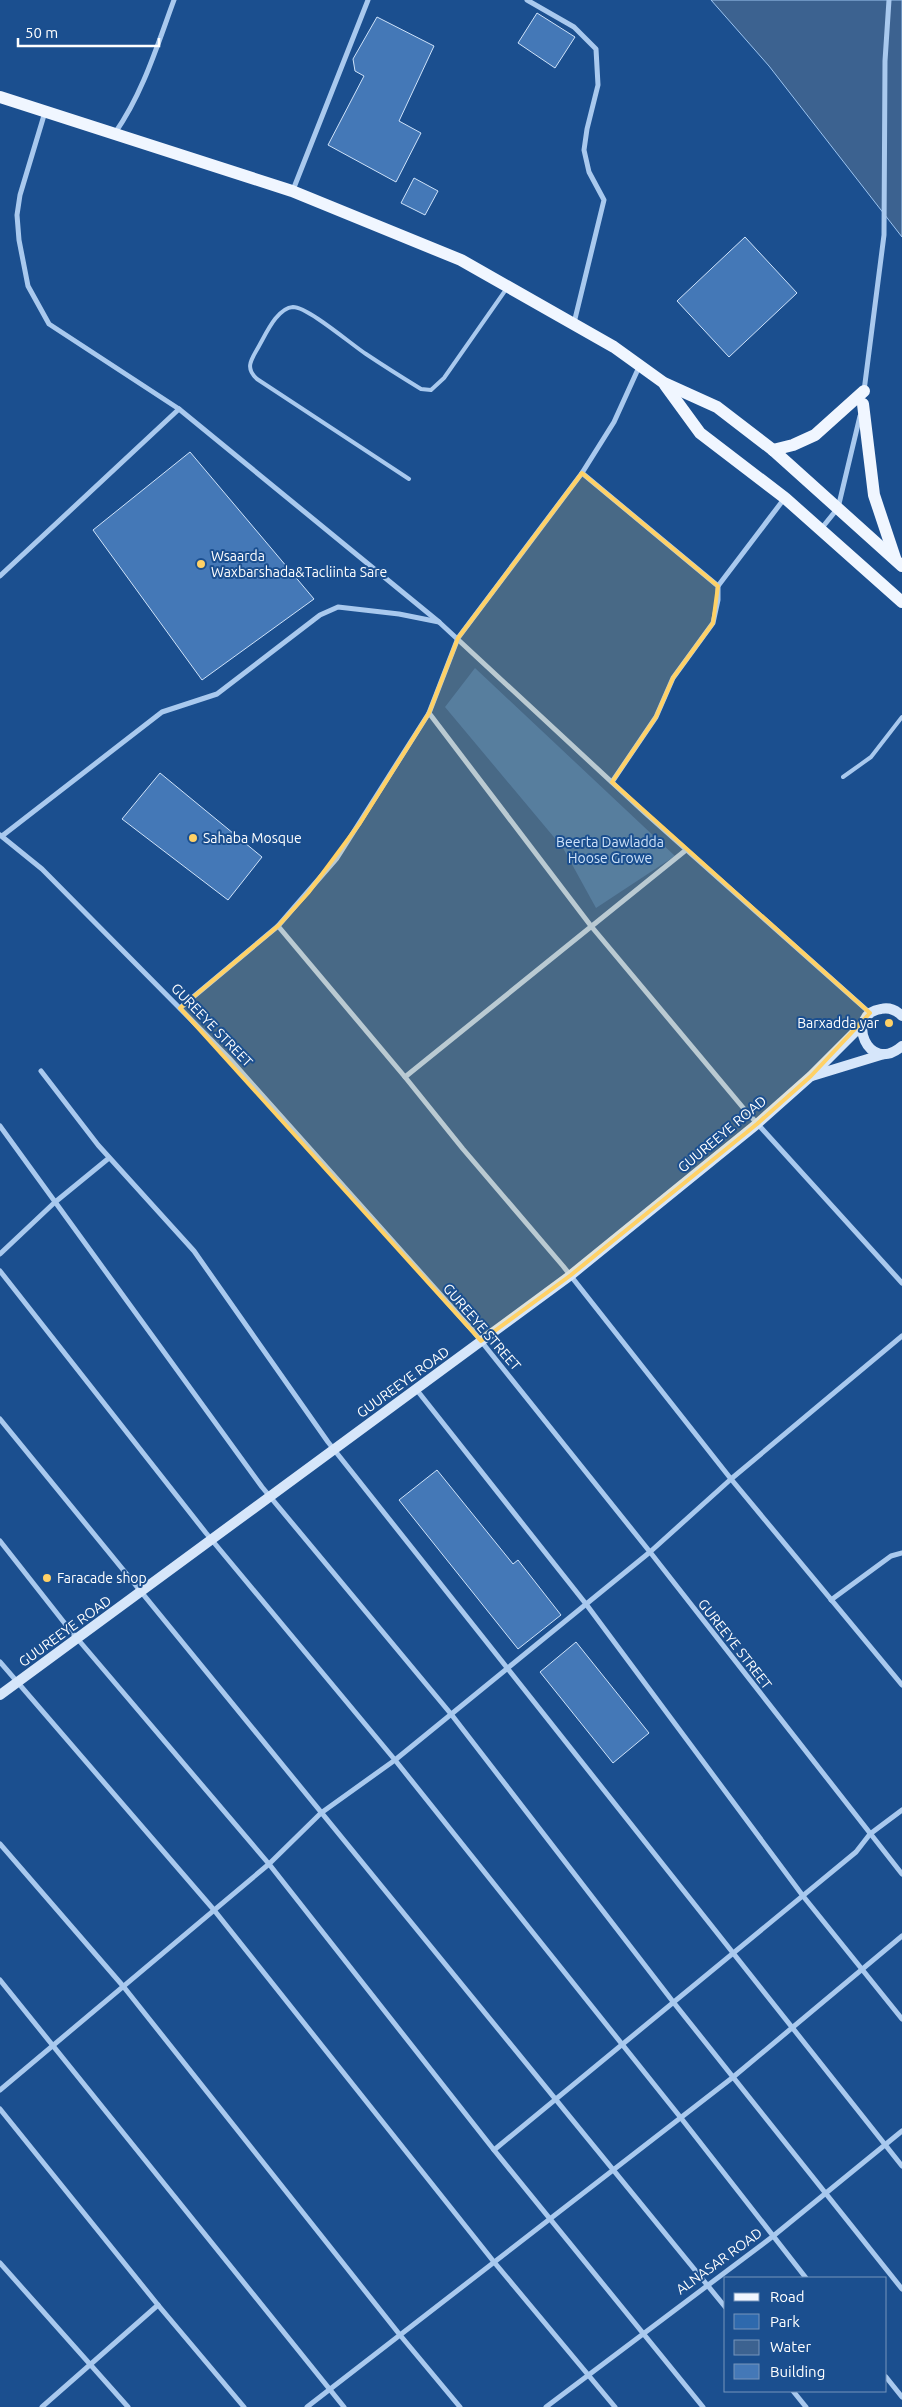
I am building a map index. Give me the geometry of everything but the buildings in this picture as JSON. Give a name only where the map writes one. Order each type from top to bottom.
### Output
[{"type":"main road","points":[[0,97],[292,191],[461,260],[614,347],[664,383],[717,407],[773,450],[899,563]]},
{"type":"main road","points":[[664,383],[700,433],[785,498],[902,602]]},
{"type":"main road","points":[[773,450],[794,445],[816,435],[864,397]]},
{"type":"main road","points":[[864,397],[874,495],[899,563]]},
{"type":"street","points":[[114,134],[130,111],[138,95],[174,0]]},
{"type":"street","points":[[292,191],[368,0]]},
{"type":"street","points":[[527,0],[574,27],[596,49],[598,86],[587,129],[584,150],[589,172],[604,200],[574,324]]},
{"type":"street","points":[[821,530],[838,508],[864,397],[884,235],[885,61],[889,0]]},
{"type":"street","points":[[45,111],[20,195],[17,214],[19,240],[28,286],[49,324],[180,409],[440,622],[686,850],[870,1014],[876,1010],[891,1009],[902,1004]]},
{"type":"street","points":[[180,1008],[278,926],[337,858],[429,713],[458,638],[582,473],[614,422],[639,366]]},
{"type":"street","points":[[0,576],[180,409]]},
{"type":"street","points":[[582,473],[718,586]]},
{"type":"street","points":[[612,782],[656,717],[673,678],[713,623],[718,600],[718,586],[785,498]]},
{"type":"street","points":[[1,836],[162,712],[217,694],[320,615],[338,608],[399,614],[440,622]]},
{"type":"street","points":[[429,713],[591,926],[757,1124],[902,1283]]},
{"type":"street","name":"GUREEYE STREET","points":[[1,836],[42,868],[229,1058],[481,1341],[650,1552],[902,1874]]},
{"type":"street","points":[[405,1077],[686,850]]},
{"type":"street","points":[[278,926],[405,1077],[462,1149],[571,1275],[731,1479],[902,1685]]},
{"type":"street","points":[[891,1009],[902,1016]]},
{"type":"street","name":"GUUREEYE ROAD","points":[[0,1695],[571,1275],[757,1124],[811,1076],[863,1024],[870,1014]]},
{"type":"street","points":[[863,1024],[862,1031],[866,1044],[871,1050],[884,1054]]},
{"type":"street","points":[[811,1076],[897,1050],[902,1046]]},
{"type":"street","points":[[40,1071],[109,1158],[194,1251],[334,1450],[509,1668],[902,2166]]},
{"type":"street","points":[[0,1126],[54,1203],[270,1497],[451,1714],[732,2078],[902,2289]]},
{"type":"street","points":[[0,1254],[54,1203],[109,1158]]},
{"type":"street","points":[[0,1272],[212,1540],[395,1760],[681,2118],[772,2237],[805,2277]]},
{"type":"street","points":[[0,2090],[268,1864],[321,1813],[395,1760],[509,1668],[650,1552],[731,1479],[902,1336]]},
{"type":"street","points":[[416,1389],[586,1604],[803,1896],[902,2019]]},
{"type":"street","points":[[0,1419],[724,2306]]},
{"type":"street","points":[[0,1541],[78,1638],[268,1864],[549,2219],[702,2407]]},
{"type":"street","points":[[831,1600],[891,1556],[902,1553]]},
{"type":"street","points":[[0,1662],[214,1910],[494,2262],[615,2407]]},
{"type":"street","points":[[494,2150],[734,1954],[856,1852],[870,1834],[902,1810]]},
{"type":"street","points":[[0,1844],[123,1986],[400,2335],[460,2407]]},
{"type":"street","points":[[307,2407],[732,2078],[902,1936]]},
{"type":"street","points":[[0,1980],[344,2407]]},
{"type":"street","points":[[0,2109],[158,2305],[244,2407]]},
{"type":"street","name":"ALNASAR ROAD","points":[[546,2407],[706,2284],[772,2237],[902,2131]]},
{"type":"street","points":[[0,2263],[128,2407]]},
{"type":"street","points":[[42,2407],[91,2366],[158,2305]]},
{"type":"street","points":[[887,2378],[902,2397]]},
{"type":"street","points":[[793,2392],[806,2407]]},
{"type":"lane","points":[[409,479],[257,379],[250,373],[249,364],[270,326],[286,309],[294,307],[308,312],[366,354],[421,389],[431,390],[444,378],[508,286]]},
{"type":"lane","points":[[843,777],[871,757],[902,717]]},
{"type":"highlighted area","points":[[582,473],[718,586],[713,623],[673,678],[656,717],[612,782],[870,1013],[811,1076],[757,1124],[571,1275],[481,1341],[180,1008],[278,926],[308,893],[360,823],[429,713],[458,638]]},
{"type":"green space","name":"Beerta Dawladda Hoose Growe","points":[[475,668],[675,856],[596,908],[563,848],[445,707]]},
{"type":"water","points":[[711,0],[902,0],[902,237],[769,66]]},
{"type":"place","name":"Wsaarda Waxbarshada&Tacliinta Sare","points":[[201,564]]},
{"type":"place","name":"Sahaba Mosque","points":[[193,838]]},
{"type":"place","name":"Barxadda yar","points":[[889,1023]]},
{"type":"place","name":"Faracade shop","points":[[47,1578]]}]
